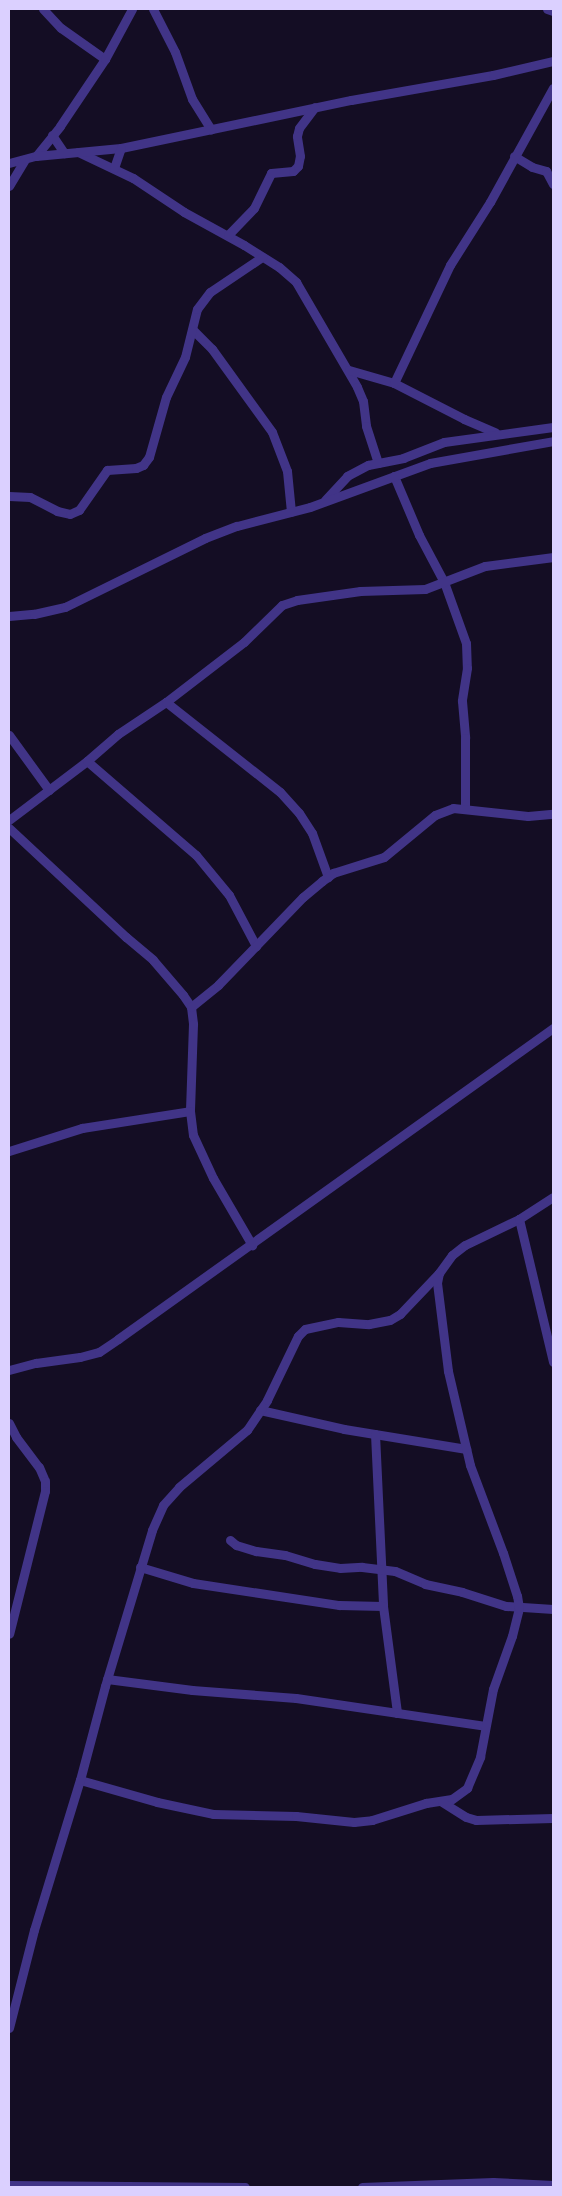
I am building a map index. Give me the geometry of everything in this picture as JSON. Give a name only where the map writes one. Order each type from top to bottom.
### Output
[{"type":"street","points":[[43,9],[60,28],[104,59]]},
{"type":"street","points":[[36,156],[104,59],[132,9]]},
{"type":"street","points":[[153,9],[175,52],[192,99],[211,130]]},
{"type":"street","points":[[547,9],[553,11]]},
{"type":"street","points":[[9,163],[36,156],[121,148],[315,107],[492,75],[553,61]]},
{"type":"street","points":[[394,383],[450,265],[490,202],[553,88]]},
{"type":"street","points":[[228,235],[254,208],[271,173],[293,171],[298,166],[300,156],[297,136],[299,128],[315,107]]},
{"type":"street","points":[[52,135],[64,153]]},
{"type":"street","points":[[114,168],[121,148]]},
{"type":"street","points":[[78,152],[114,168],[184,212],[228,235],[296,282],[349,370],[362,400],[366,426],[378,463]]},
{"type":"street","points":[[514,156],[532,167],[546,171],[553,184]]},
{"type":"street","points":[[9,186],[25,159]]},
{"type":"street","points":[[9,496],[30,497],[57,511],[70,514],[79,510],[107,470],[136,468],[144,465],[150,457],[166,398],[185,357],[197,309],[204,299],[262,257]]},
{"type":"street","points":[[193,330],[212,350],[272,432],[287,471],[291,512]]},
{"type":"street","points":[[349,370],[394,383],[464,420],[498,433]]},
{"type":"street","points":[[324,502],[354,471],[378,463],[403,458],[444,442],[498,433],[553,427]]},
{"type":"street","points":[[9,616],[34,614],[65,607],[205,538],[237,526],[324,502],[430,463],[553,441]]},
{"type":"street","points":[[394,476],[418,535],[444,582],[462,628],[468,655],[462,700],[465,738],[465,808]]},
{"type":"street","points":[[9,820],[87,761],[118,734],[166,702],[244,642],[282,605],[297,600],[360,591],[425,589],[485,566],[553,557]]},
{"type":"street","points":[[166,702],[280,792],[299,813],[312,833],[328,877]]},
{"type":"street","points":[[9,735],[49,790]]},
{"type":"street","points":[[87,761],[196,854],[229,895],[256,946]]},
{"type":"street","points":[[190,1007],[218,984],[303,897],[328,877],[384,857],[435,814],[453,808],[465,808],[528,816],[553,814]]},
{"type":"street","points":[[9,828],[153,960],[183,994],[190,1007],[193,1052],[190,1111],[193,1135],[199,1150],[252,1245]]},
{"type":"street","points":[[9,1370],[13,1367],[80,1357],[99,1352],[149,1320],[388,1144],[553,1028]]},
{"type":"street","points":[[9,1151],[82,1128],[190,1111]]},
{"type":"street","points":[[9,2028],[34,1930],[80,1780],[107,1679],[140,1567],[152,1530],[163,1505],[179,1487],[247,1430],[267,1400],[298,1336],[305,1329],[338,1322],[369,1324],[390,1320],[400,1314],[439,1273],[452,1255],[465,1244],[519,1219],[553,1197]]},
{"type":"street","points":[[519,1219],[553,1362]]},
{"type":"street","points":[[80,1780],[187,1810],[237,1816],[296,1816],[357,1822],[426,1803],[442,1802],[460,1795],[472,1780],[480,1757],[493,1689],[512,1636],[519,1608],[511,1577],[466,1449],[442,1329],[437,1292],[439,1273]]},
{"type":"street","points":[[260,1410],[375,1434],[466,1449]]},
{"type":"street","points":[[9,1423],[16,1437],[39,1467],[45,1481],[44,1491],[13,1605],[9,1634]]},
{"type":"street","points":[[375,1434],[382,1606],[397,1713]]},
{"type":"street","points":[[230,1540],[236,1545],[256,1551],[285,1555],[315,1564],[395,1571],[425,1584],[519,1608],[553,1610]]},
{"type":"street","points":[[140,1567],[193,1583],[339,1605],[382,1606]]},
{"type":"street","points":[[107,1679],[192,1690],[296,1698],[485,1726]]},
{"type":"street","points":[[442,1802],[466,1817],[476,1820],[553,1818]]},
{"type":"street","points":[[362,2187],[493,2182],[553,2185]]},
{"type":"street","points":[[9,2185],[245,2187]]}]
